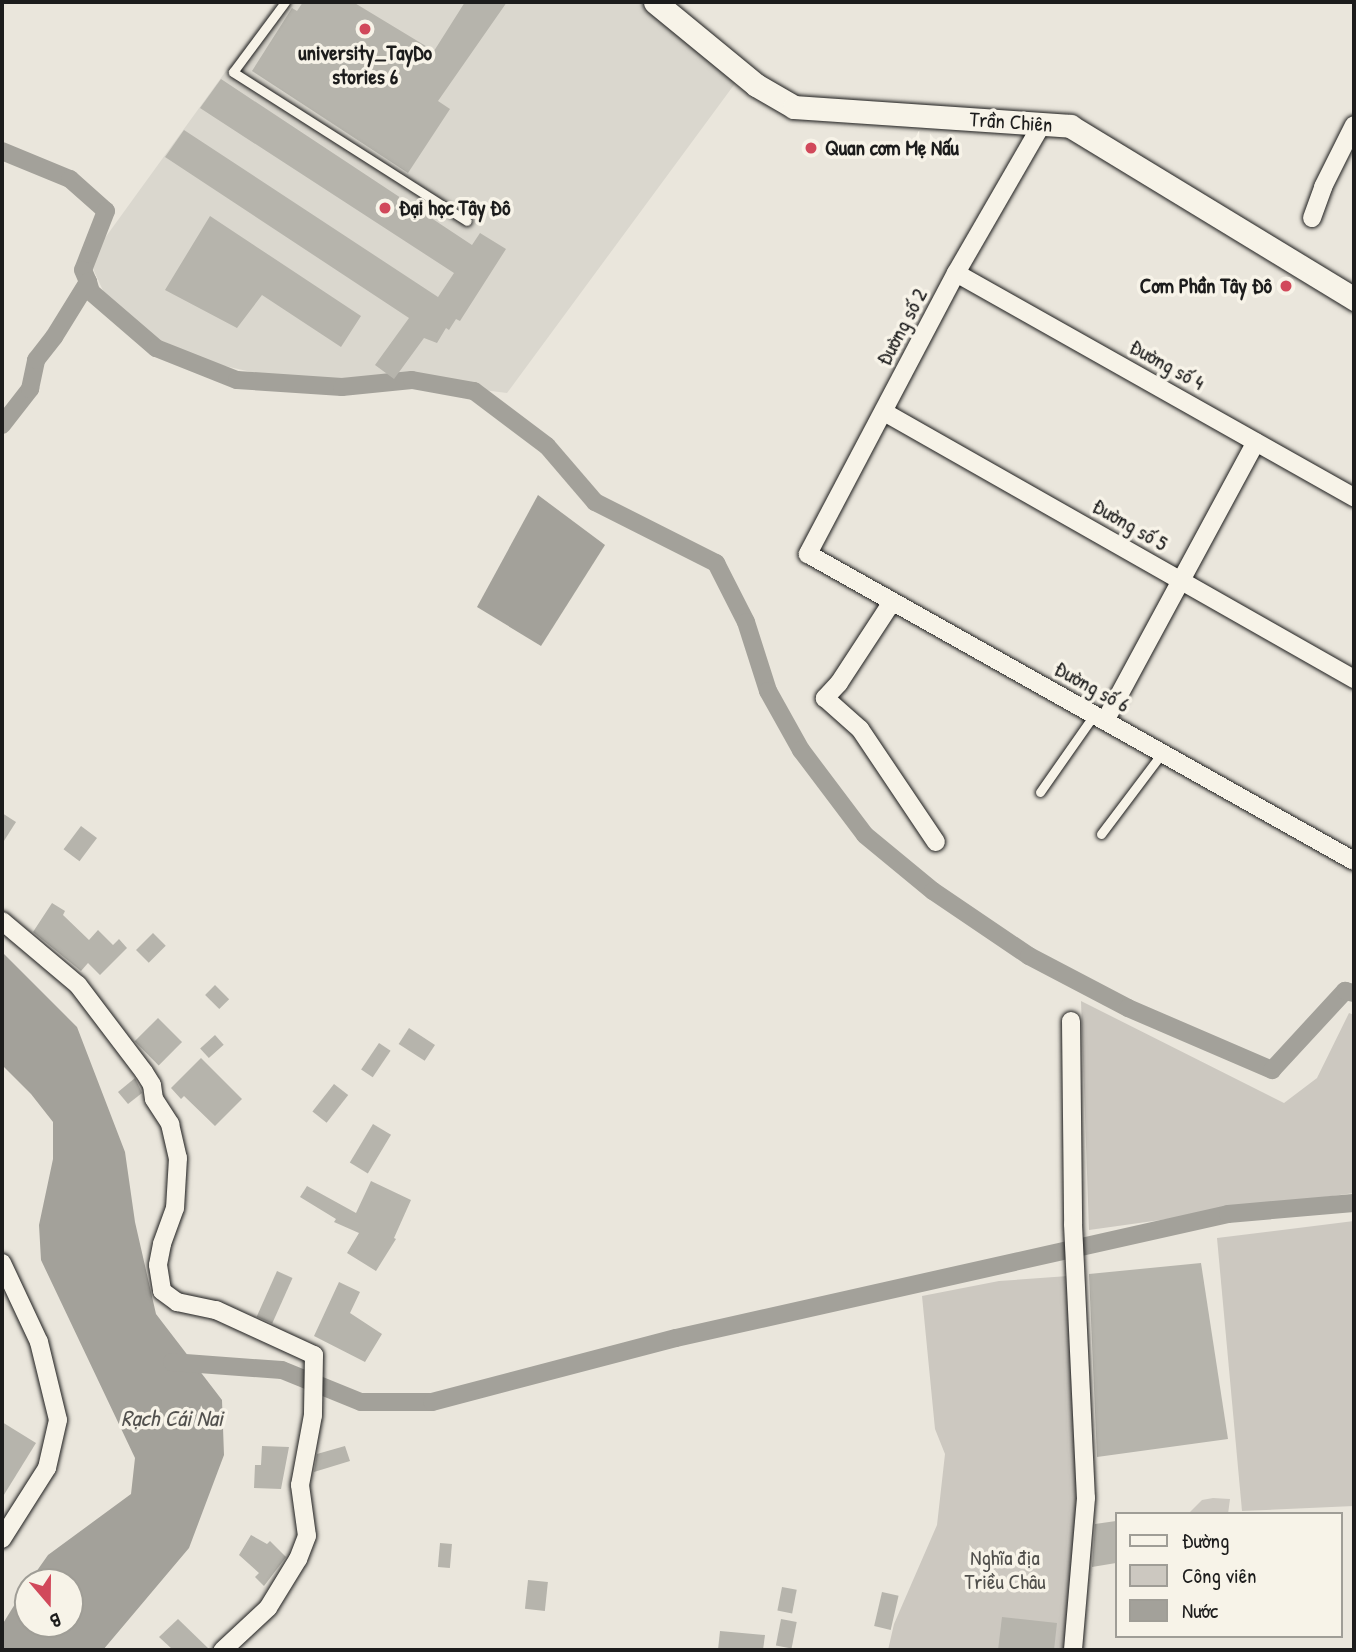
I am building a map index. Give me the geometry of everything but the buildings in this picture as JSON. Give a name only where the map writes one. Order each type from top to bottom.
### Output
[{"type":"street","name":"Trần Chiên","points":[[655,2],[756,85],[794,107],[1070,126],[1354,299]]},
{"type":"street","name":"Đường số 2","points":[[808,554],[957,273],[1042,124]]},
{"type":"street","points":[[1312,218],[1323,187],[1354,125]]},
{"type":"street","name":"Đường số 4","points":[[957,273],[1354,497]]},
{"type":"street","name":"Đường số 5","points":[[884,412],[1354,679]]},
{"type":"street","points":[[1100,718],[1183,581],[1256,442]]},
{"type":"street","name":"Đường số 6","points":[[808,554],[1354,861]]},
{"type":"street","points":[[892,601],[839,683],[825,698],[860,729],[936,842]]},
{"type":"street","points":[[2,921],[78,985],[144,1072],[152,1085],[154,1098],[170,1124],[178,1158],[176,1208],[162,1244],[158,1265],[162,1291],[177,1302],[216,1310],[314,1355],[313,1415],[300,1485],[307,1536],[299,1559],[268,1608],[223,1650]]},
{"type":"street","points":[[1071,1021],[1074,1238],[1086,1498],[1073,1650]]},
{"type":"street","points":[[2,1263],[39,1342],[58,1420],[47,1468],[2,1539]]},
{"type":"lane","points":[[285,2],[233,72],[467,221]]},
{"type":"lane","points":[[1040,792],[1100,718]]},
{"type":"lane","points":[[1101,834],[1162,753]]},
{"type":"shaded area","name":"Đại học Tây Đô","points":[[276,2],[655,2],[742,74],[507,393],[387,378],[288,380],[207,362],[152,336],[105,295],[89,260]]},
{"type":"green space","points":[[1081,1001],[1284,1103],[1317,1078],[1349,1013],[1354,1015],[1354,1193],[1089,1230]]},
{"type":"green space","points":[[1354,1221],[1354,1506],[1242,1511],[1217,1238]]},
{"type":"green space","name":"Nghĩa địa Triều Châu","points":[[1082,1275],[1078,1650],[888,1650],[894,1624],[937,1525],[945,1454],[935,1429],[922,1296],[999,1281]]},
{"type":"green space","points":[[1230,1499],[1228,1512],[1190,1512],[1202,1500]]},
{"type":"water","points":[[538,495],[605,545],[541,646],[477,607]]},
{"type":"water","name":"Rạch Cái Nai","points":[[2,952],[77,1027],[125,1152],[135,1222],[156,1314],[222,1400],[224,1455],[189,1548],[103,1650],[2,1650],[2,1625],[14,1606],[14,1638],[84,1638],[84,1568],[39,1568],[48,1555],[131,1494],[135,1458],[41,1260],[39,1225],[53,1159],[53,1122],[31,1094],[2,1065]]},
{"type":"waterway","points":[[2,151],[70,179],[106,211],[83,270],[91,292],[156,348],[237,380],[342,387],[412,380],[474,391],[547,446],[595,502],[716,563],[746,622],[768,691],[801,750],[865,835],[933,891],[1029,956],[1128,1008],[1272,1070],[1345,991],[1354,993]]},
{"type":"waterway","points":[[2,425],[30,389],[36,360],[54,337],[88,282]]},
{"type":"waterway","points":[[172,1362],[282,1370],[361,1402],[432,1402],[676,1338],[1228,1214],[1354,1203]]},
{"type":"place","name":"university_TayDo stories 6","points":[[365,29]]},
{"type":"place","name":"Quan cơm Mẹ Nấu","points":[[811,148]]},
{"type":"place","name":"Đại học Tây Đô","points":[[385,208]]},
{"type":"place","name":"Cơm Phần Tây Đô","points":[[1286,286]]}]
